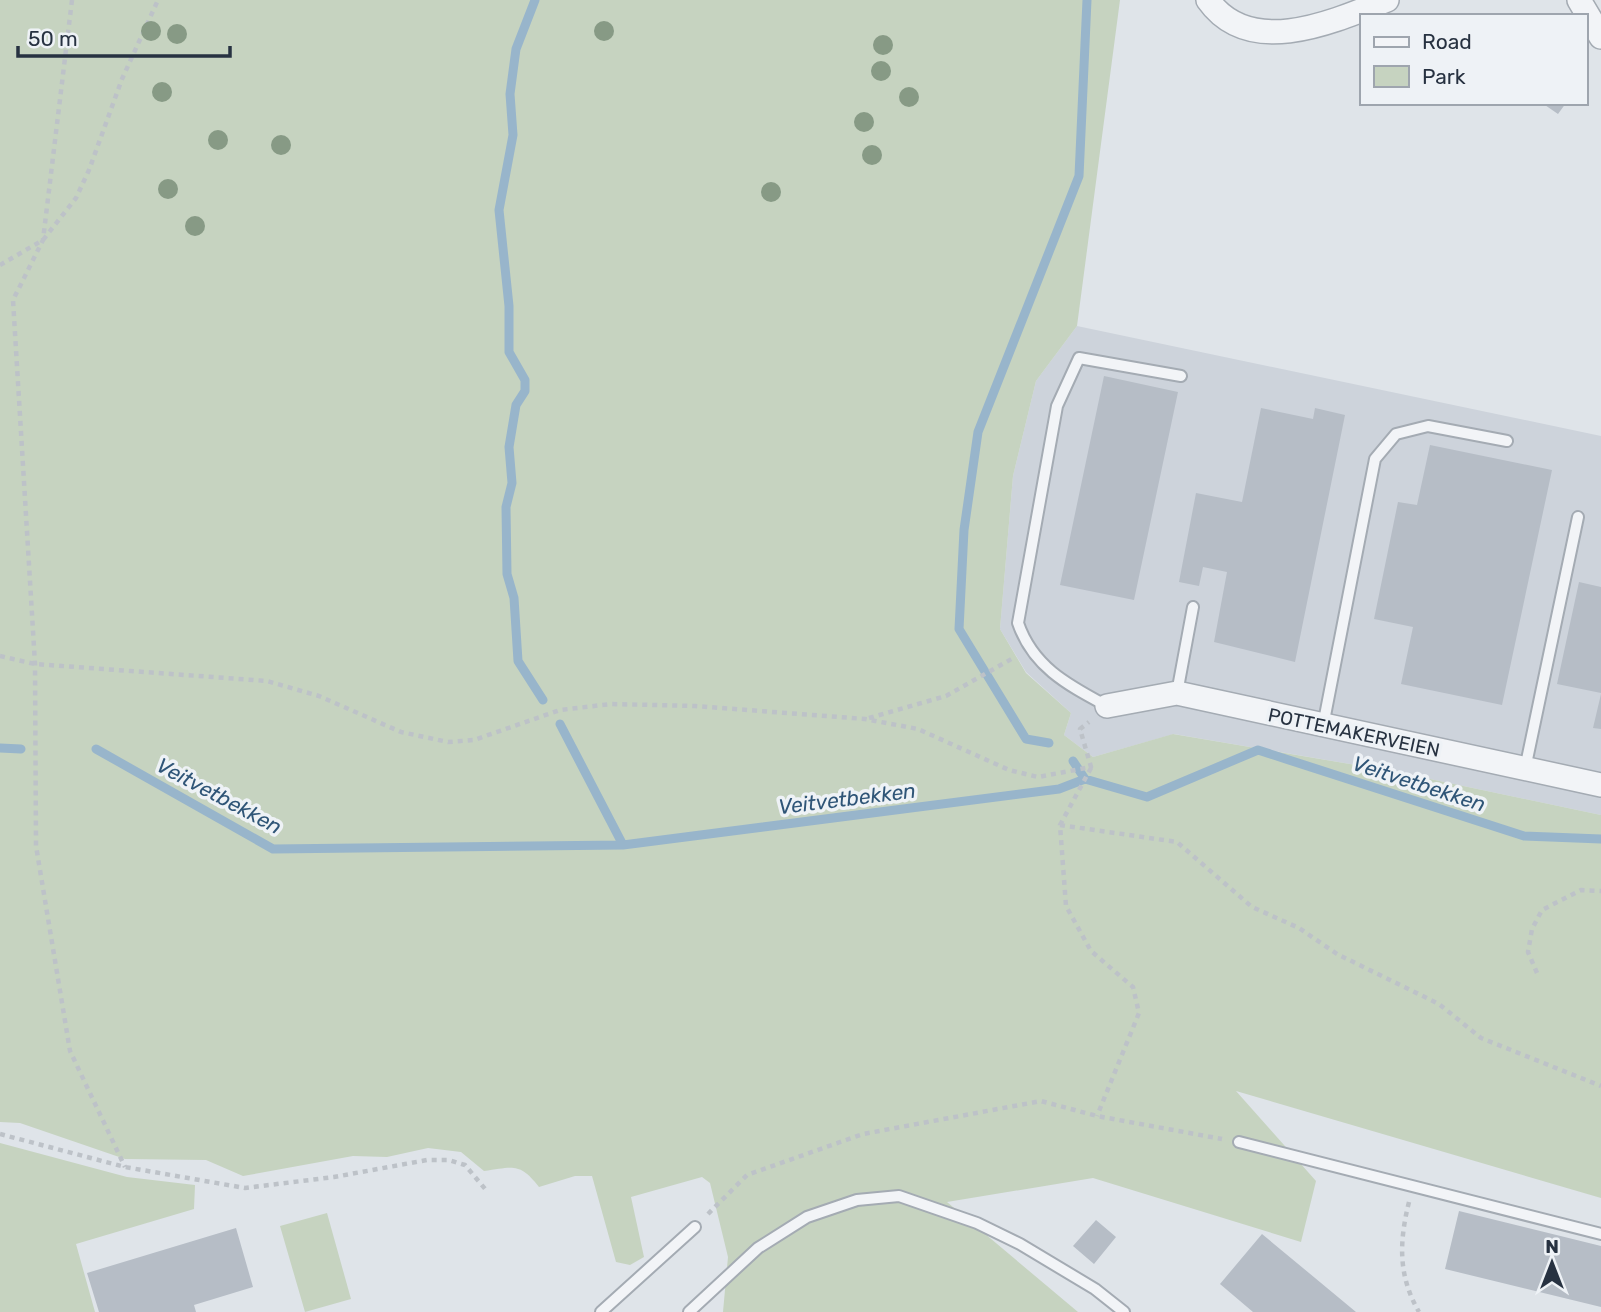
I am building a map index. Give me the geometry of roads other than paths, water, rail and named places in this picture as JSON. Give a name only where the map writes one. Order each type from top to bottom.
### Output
[{"type":"street","points":[[1208,0],[1220,17],[1251,30],[1284,33],[1315,26],[1387,0]]},
{"type":"street","points":[[1579,0],[1601,37]]},
{"type":"street","name":"POTTEMAKERVEIEN","points":[[1107,706],[1177,693],[1601,785]]},
{"type":"lane","points":[[1107,706],[1070,687],[1026,647],[1018,623],[1057,406],[1079,358],[1181,376]]},
{"type":"lane","points":[[1323,726],[1375,459],[1396,434],[1428,426],[1507,441]]},
{"type":"lane","points":[[1525,769],[1578,517]]},
{"type":"lane","points":[[1177,693],[1194,607]]},
{"type":"lane","points":[[1239,1142],[1601,1234]]},
{"type":"lane","points":[[689,1312],[758,1248],[807,1217],[857,1200],[899,1196],[977,1223],[1020,1244],[1095,1290],[1124,1312]]},
{"type":"lane","points":[[601,1312],[695,1227]]},
{"type":"waterway","points":[[535,0],[516,49],[510,94],[513,135],[499,210],[509,306],[509,352],[525,380],[525,391],[516,405],[509,447],[512,483],[506,507],[507,574],[514,598],[518,661],[543,700]]},
{"type":"waterway","points":[[1049,743],[1026,739],[959,629],[964,530],[978,432],[1079,176],[1087,0]]},
{"type":"waterway","points":[[560,724],[623,845]]},
{"type":"waterway","points":[[0,748],[21,749]]},
{"type":"waterway","name":"Veitvetbekken","points":[[96,749],[273,849],[623,845],[1059,789],[1085,779],[1147,797],[1258,750],[1524,836],[1601,839]]},
{"type":"waterway","points":[[1073,761],[1085,779]]}]
